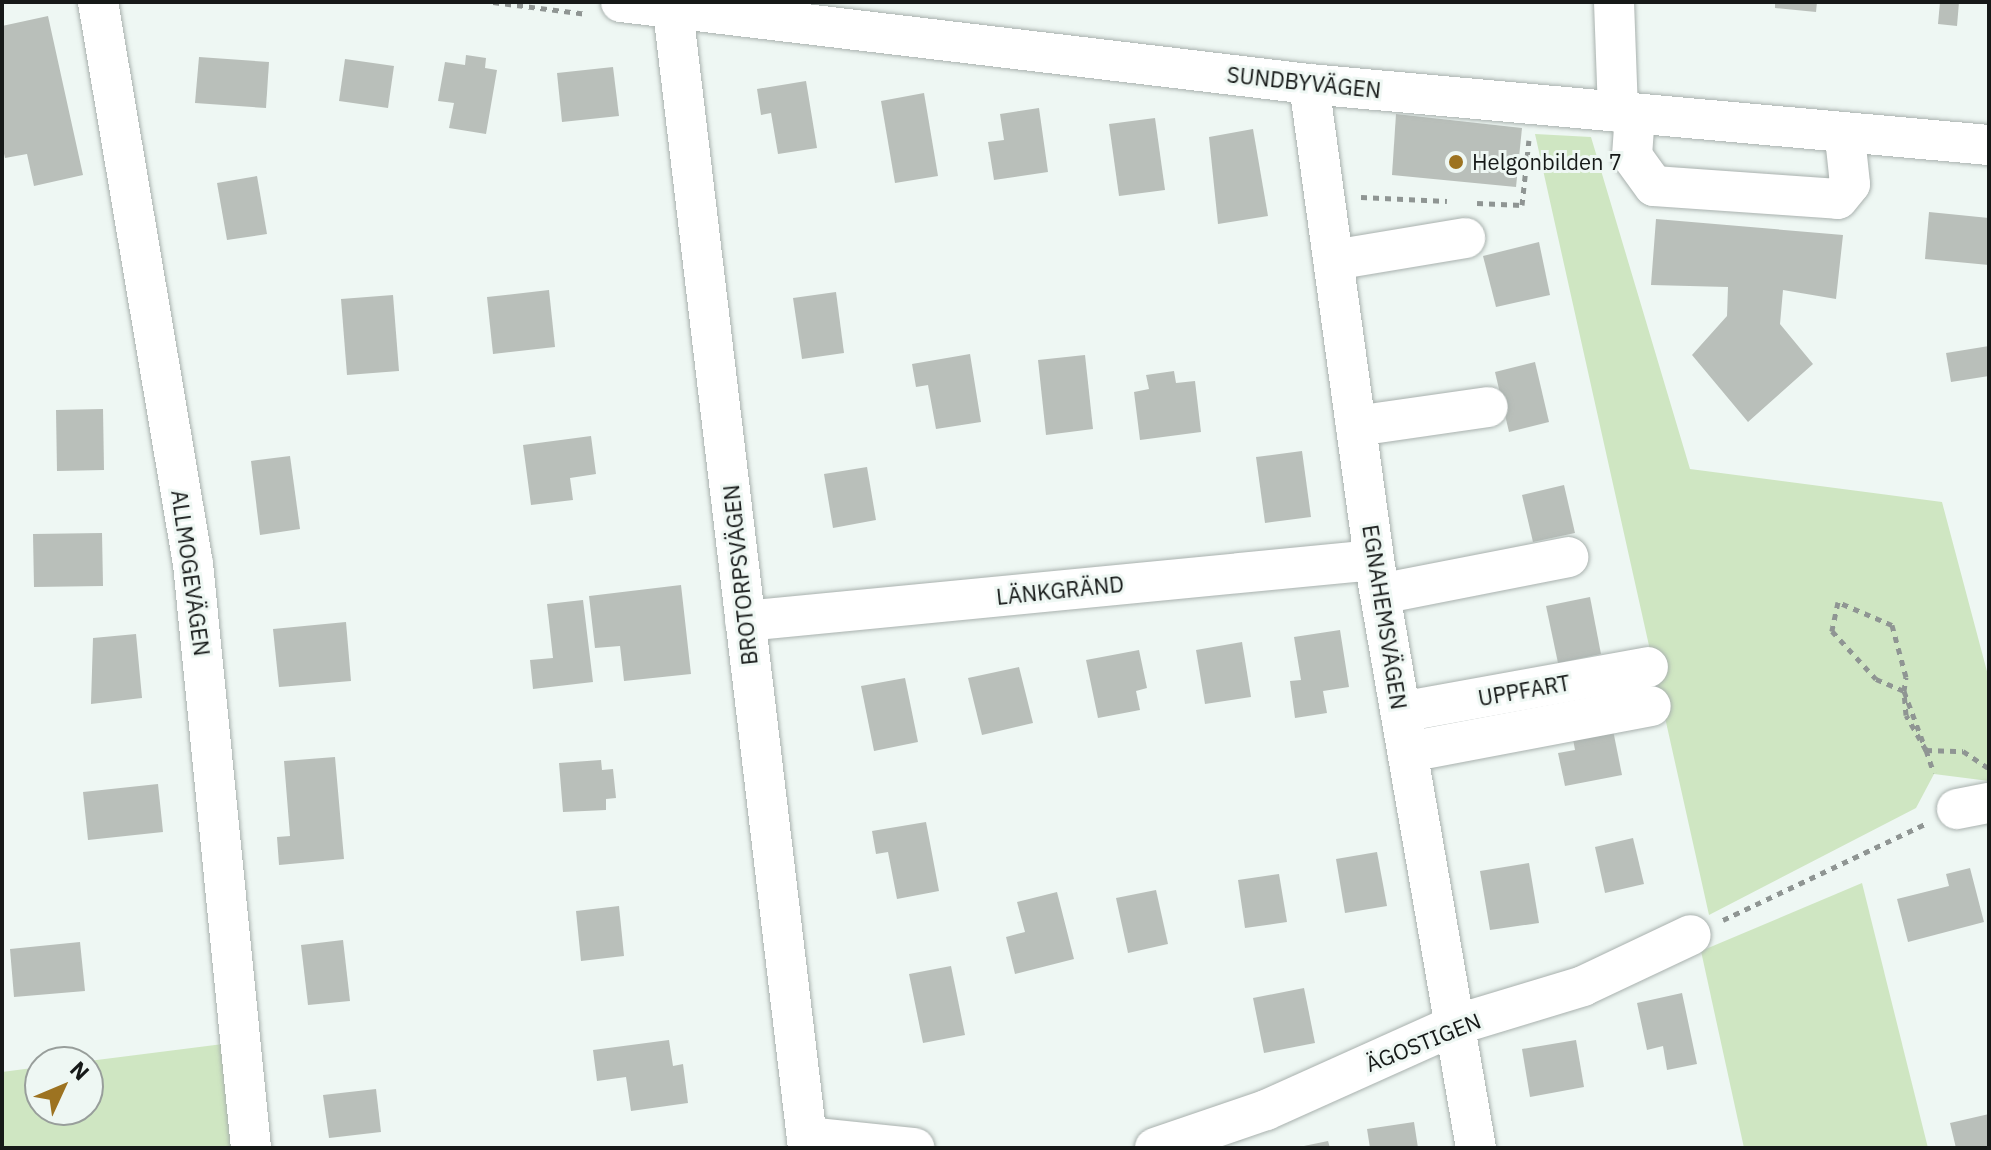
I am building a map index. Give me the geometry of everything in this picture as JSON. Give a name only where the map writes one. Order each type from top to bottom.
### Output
[{"type":"street","name":"ALLMOGEVÄGEN","points":[[98,2],[193,564],[251,1148]]},
{"type":"street","name":"SUNDBYVÄGEN","points":[[621,2],[673,5],[1309,84],[1845,137],[1989,145]]},
{"type":"street","points":[[1614,2],[1632,156],[1654,186],[1838,199],[1850,184],[1845,137]]},
{"type":"street","name":"BROTORPSVÄGEN","points":[[673,5],[808,1143]]},
{"type":"street","name":"EGNAHEMSVÄGEN","points":[[1309,84],[1328,195],[1377,577],[1476,1148]]},
{"type":"street","points":[[1334,260],[1465,238]]},
{"type":"street","points":[[1356,426],[1488,407]]},
{"type":"street","points":[[1377,577],[1568,557]]},
{"type":"street","name":"LÄNKGRÄND","points":[[745,621],[1377,577]]},
{"type":"street","name":"UPPFART","points":[[1401,712],[1648,667]]},
{"type":"street","name":"UPPFART","points":[[1408,752],[1651,706]]},
{"type":"street","name":"ÄGOSTIGEN","points":[[1155,1148],[1266,1110],[1455,1025],[1583,986],[1691,935]]},
{"type":"street","points":[[808,1143],[914,1148]]},
{"type":"path","points":[[1328,195],[1522,205],[1530,132]]},
{"type":"path","points":[[1904,691],[1876,679],[1832,631],[1838,602],[1892,625],[1904,691],[1906,715],[1926,750],[1934,773]]},
{"type":"path","points":[[1926,750],[1963,751],[1989,769]]},
{"type":"path","points":[[1691,935],[1973,806]]},
{"type":"green space","points":[[1535,134],[1591,137],[1690,469],[1942,502],[1989,679],[1989,781],[1934,774],[1916,808],[1709,915]]},
{"type":"green space","points":[[1862,883],[1928,1148],[1744,1148],[1701,951]]},
{"type":"green space","points":[[223,1044],[232,1148],[2,1148],[2,1072],[24,1069],[24,1126],[104,1126],[104,1059]]},
{"type":"building","points":[[1775,2],[1817,2],[1816,12],[1775,8]]},
{"type":"building","points":[[1940,2],[1959,2],[1957,26],[1938,24]]},
{"type":"building","points":[[48,16],[83,175],[34,186],[27,154],[5,158],[2,145],[2,26]]},
{"type":"building","points":[[466,55],[486,58],[485,68],[497,70],[486,134],[449,128],[454,103],[438,101],[445,62],[465,65]]},
{"type":"building","points":[[199,57],[269,62],[266,108],[195,103]]},
{"type":"building","points":[[345,59],[394,66],[388,108],[339,101]]},
{"type":"building","points":[[613,67],[619,116],[562,122],[557,73]]},
{"type":"building","points":[[806,81],[817,148],[778,154],[771,113],[761,115],[757,89]]},
{"type":"building","points":[[924,93],[938,176],[895,183],[881,101]]},
{"type":"building","points":[[1039,108],[1048,172],[994,180],[988,142],[1004,140],[1000,114]]},
{"type":"building","name":"Helgonbilden 7","points":[[1396,114],[1522,128],[1516,187],[1392,175]]},
{"type":"building","points":[[1155,118],[1165,190],[1119,196],[1109,124]]},
{"type":"building","points":[[1253,129],[1268,216],[1218,224],[1209,137]]},
{"type":"building","points":[[257,176],[267,234],[227,240],[217,183]]},
{"type":"building","points":[[1929,212],[1989,218],[1989,265],[1925,259]]},
{"type":"building","points":[[1656,219],[1843,235],[1836,299],[1783,290],[1780,324],[1813,364],[1748,422],[1692,355],[1727,316],[1728,287],[1651,285]]},
{"type":"building","points":[[1539,242],[1550,295],[1496,307],[1483,256]]},
{"type":"building","points":[[549,290],[555,347],[493,354],[487,297]]},
{"type":"building","points":[[836,292],[844,353],[802,359],[793,298]]},
{"type":"building","points":[[393,295],[399,371],[347,375],[341,299]]},
{"type":"building","points":[[1989,346],[1989,376],[1951,382],[1946,353]]},
{"type":"building","points":[[970,354],[981,422],[936,429],[928,385],[916,387],[912,364]]},
{"type":"building","points":[[1085,355],[1093,429],[1046,435],[1038,360]]},
{"type":"building","points":[[1535,362],[1549,422],[1509,432],[1495,372]]},
{"type":"building","points":[[1174,371],[1176,383],[1195,381],[1201,432],[1140,440],[1134,392],[1149,389],[1146,375]]},
{"type":"building","points":[[103,409],[104,470],[57,471],[56,410]]},
{"type":"building","points":[[591,436],[596,474],[570,478],[573,500],[531,505],[523,445]]},
{"type":"building","points":[[1302,451],[1311,517],[1265,523],[1256,457]]},
{"type":"building","points":[[290,456],[300,529],[260,535],[251,461]]},
{"type":"building","points":[[867,467],[876,520],[833,528],[824,474]]},
{"type":"building","points":[[1564,485],[1575,533],[1533,542],[1522,495]]},
{"type":"building","points":[[102,533],[103,586],[34,587],[33,534]]},
{"type":"building","points":[[681,585],[691,674],[624,681],[620,646],[595,648],[589,596]]},
{"type":"building","points":[[1590,597],[1601,654],[1558,663],[1546,606]]},
{"type":"building","points":[[583,600],[593,682],[533,689],[530,660],[553,658],[547,604]]},
{"type":"building","points":[[346,622],[351,681],[279,687],[273,629]]},
{"type":"building","points":[[1340,630],[1349,687],[1323,691],[1327,713],[1295,718],[1290,681],[1301,680],[1294,637]]},
{"type":"building","points":[[136,634],[142,698],[91,704],[93,638]]},
{"type":"building","points":[[1242,642],[1251,697],[1205,704],[1196,650]]},
{"type":"building","points":[[1139,650],[1147,688],[1136,691],[1140,710],[1098,718],[1086,660]]},
{"type":"building","points":[[1019,667],[1033,723],[982,735],[968,678]]},
{"type":"building","points":[[905,678],[918,742],[874,751],[861,686]]},
{"type":"building","points":[[1611,720],[1622,775],[1565,786],[1558,753],[1575,750],[1571,728]]},
{"type":"building","points":[[335,757],[344,859],[279,865],[277,837],[290,836],[284,761]]},
{"type":"building","points":[[601,760],[602,770],[613,769],[616,798],[606,799],[606,810],[563,812],[559,763]]},
{"type":"building","points":[[158,784],[163,832],[88,840],[83,792]]},
{"type":"building","points":[[926,822],[939,891],[897,899],[888,852],[876,854],[872,831]]},
{"type":"building","points":[[1633,838],[1644,884],[1605,893],[1595,847]]},
{"type":"building","points":[[1377,852],[1387,906],[1345,913],[1336,859]]},
{"type":"building","points":[[1529,863],[1539,923],[1490,930],[1480,871]]},
{"type":"building","points":[[1970,868],[1984,922],[1908,942],[1897,899],[1949,886],[1946,874]]},
{"type":"building","points":[[1279,874],[1287,922],[1245,928],[1238,880]]},
{"type":"building","points":[[1156,890],[1168,944],[1128,953],[1116,898]]},
{"type":"building","points":[[1057,892],[1074,959],[1015,974],[1006,937],[1025,932],[1017,902]]},
{"type":"building","points":[[619,906],[624,956],[581,961],[576,911]]},
{"type":"building","points":[[343,940],[350,1001],[308,1005],[301,945]]},
{"type":"building","points":[[80,942],[85,991],[14,997],[10,949]]},
{"type":"building","points":[[951,966],[965,1035],[923,1043],[909,974]]},
{"type":"building","points":[[1304,988],[1315,1043],[1264,1053],[1253,998]]},
{"type":"building","points":[[1682,993],[1697,1064],[1667,1070],[1663,1046],[1647,1050],[1637,1003]]},
{"type":"building","points":[[669,1040],[673,1066],[683,1064],[688,1103],[631,1111],[626,1077],[597,1081],[593,1050]]},
{"type":"building","points":[[1576,1040],[1584,1087],[1530,1097],[1522,1049]]},
{"type":"building","points":[[376,1089],[381,1132],[329,1138],[323,1095]]},
{"type":"building","points":[[1989,1114],[1989,1148],[1956,1148],[1950,1123]]},
{"type":"building","points":[[1414,1122],[1418,1148],[1370,1148],[1367,1129]]},
{"type":"building","points":[[1328,1141],[1330,1148],[1299,1148],[1299,1147]]},
{"type":"place","name":"Helgonbilden 7","points":[[1456,162]]}]
